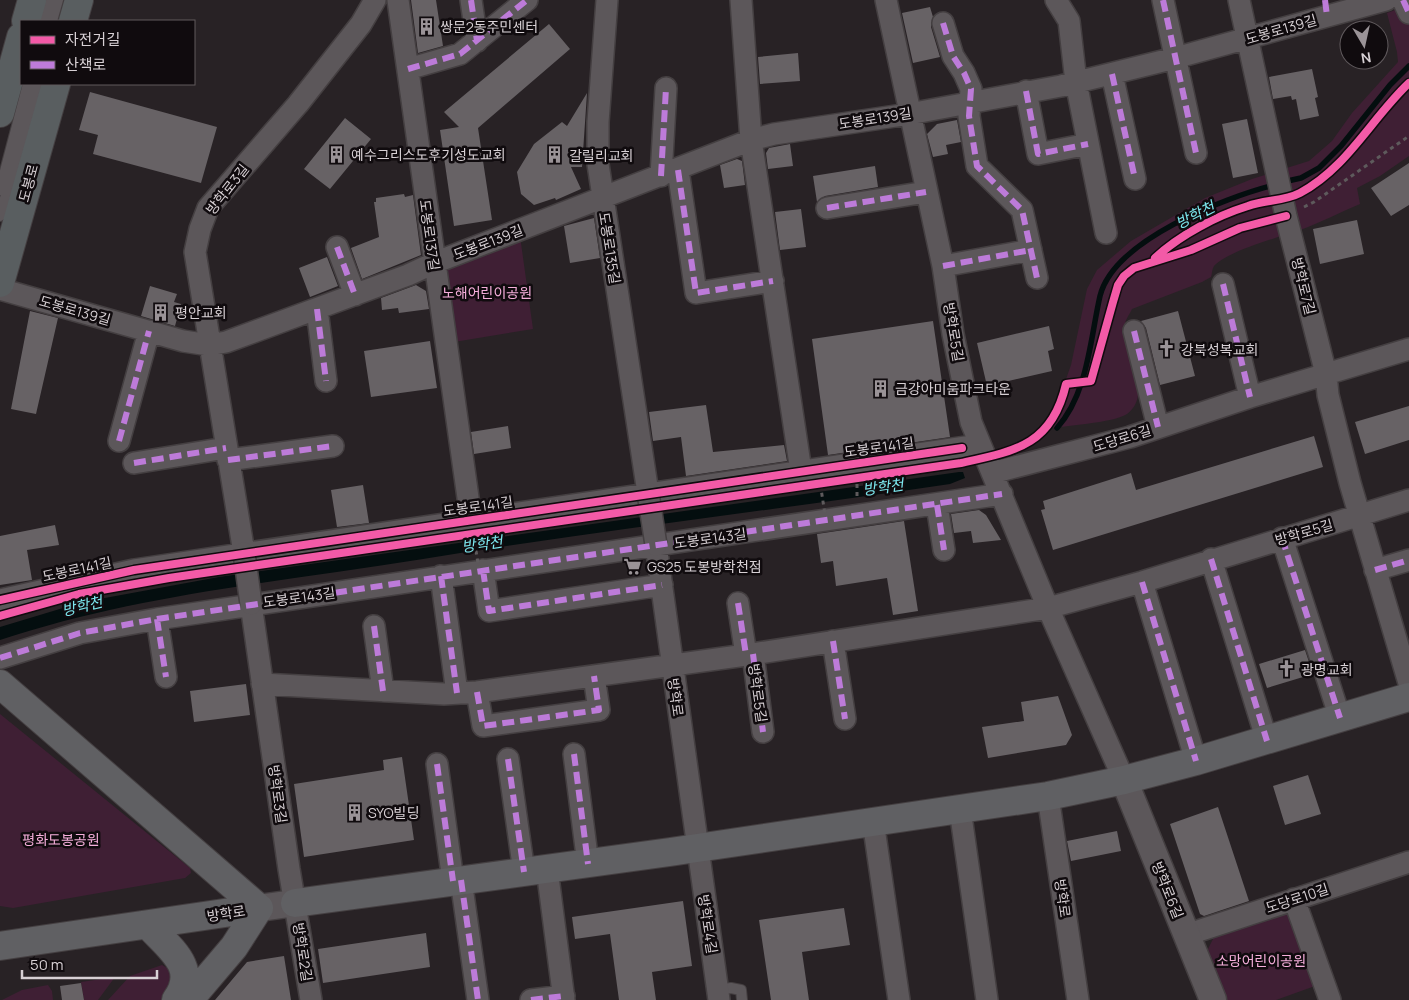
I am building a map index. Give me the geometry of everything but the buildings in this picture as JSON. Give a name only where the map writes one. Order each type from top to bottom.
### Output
[{"type":"main road","points":[[26,20],[32,0]]},
{"type":"main road","points":[[73,20],[78,0]]},
{"type":"main road","points":[[0,113],[20,41]]},
{"type":"main road","name":"도봉로","points":[[0,283],[56,85]]},
{"type":"main road","points":[[0,684],[259,908],[234,947],[189,1000]]},
{"type":"main road","name":"방학로","points":[[295,904],[588,864],[1048,796],[1124,780],[1196,761],[1409,698]]},
{"type":"main road","name":"방학로","points":[[0,946],[259,908]]},
{"type":"main road","points":[[148,924],[177,956],[184,967],[186,977],[184,988],[176,1000]]},
{"type":"street","name":"방학로3길","points":[[295,904],[244,553],[195,252],[200,228],[208,208],[298,104],[361,24],[375,0]]},
{"type":"street","points":[[470,0],[477,41]]},
{"type":"street","points":[[408,69],[460,54],[527,0]]},
{"type":"street","name":"도봉로135길","points":[[607,0],[598,122],[598,164],[656,545]]},
{"type":"street","points":[[741,0],[751,140],[774,281],[814,477]]},
{"type":"street","name":"방학로5길","points":[[886,0],[943,266],[953,334],[971,422],[970,446],[992,473],[1002,494],[1048,608],[1124,780]]},
{"type":"street","points":[[1056,0],[1069,21],[1076,82],[1106,233]]},
{"type":"street","points":[[1163,0],[1196,154]]},
{"type":"street","name":"방학로7길","points":[[1239,0],[1286,216],[1326,374],[1328,395],[1359,516],[1409,683]]},
{"type":"street","name":"도봉로139길","points":[[0,289],[149,331],[209,345],[226,342],[356,295],[751,140],[774,134],[909,114],[1076,82],[1248,39],[1386,0]]},
{"type":"street","points":[[1403,0],[1409,14]]},
{"type":"street","name":"도봉로137길","points":[[396,2],[408,69],[472,529]]},
{"type":"street","points":[[943,23],[953,56],[964,73],[971,89],[969,116],[977,166],[1022,210],[1037,278]]},
{"type":"street","points":[[1112,74],[1135,179]]},
{"type":"street","points":[[666,88],[669,173],[696,293],[774,281]]},
{"type":"street","points":[[1026,91],[1038,154],[1088,144]]},
{"type":"street","points":[[827,208],[926,192]]},
{"type":"street","points":[[337,247],[356,295]]},
{"type":"street","points":[[943,266],[1031,250]]},
{"type":"street","points":[[1223,284],[1250,397]]},
{"type":"street","points":[[317,309],[326,381]]},
{"type":"street","points":[[119,441],[149,331]]},
{"type":"street","points":[[1134,331],[1158,427]]},
{"type":"street","name":"도당로6길","points":[[992,473],[1092,447],[1409,349]]},
{"type":"street","points":[[134,463],[333,446]]},
{"type":"street","name":"도봉로141길","points":[[0,600],[116,574],[244,553],[472,529],[648,494],[814,477],[970,446]]},
{"type":"street","name":"도봉로143길","points":[[0,658],[80,633],[157,618],[1002,494]]},
{"type":"street","name":"방학로5길","points":[[672,666],[1048,608],[1142,582],[1409,500]]},
{"type":"street","points":[[937,505],[944,550]]},
{"type":"street","points":[[1282,538],[1340,718]]},
{"type":"street","name":"방학로","points":[[656,545],[697,848]]},
{"type":"street","points":[[1211,560],[1267,741]]},
{"type":"street","points":[[1376,570],[1409,560]]},
{"type":"street","points":[[481,570],[489,611],[662,585]]},
{"type":"street","points":[[441,576],[467,692],[482,726],[599,710],[594,676]]},
{"type":"street","points":[[1142,582],[1196,761]]},
{"type":"street","points":[[738,603],[749,655]]},
{"type":"street","points":[[157,618],[166,677]]},
{"type":"street","points":[[374,626],[383,691]]},
{"type":"street","points":[[833,641],[845,719]]},
{"type":"street","name":"방학로5길","points":[[749,655],[763,732]]},
{"type":"street","points":[[262,684],[383,691],[467,692],[672,666]]},
{"type":"street","points":[[574,754],[588,864]]},
{"type":"street","points":[[508,759],[564,998],[531,1000]]},
{"type":"street","points":[[437,764],[478,1000]]},
{"type":"street","name":"방학로6길","points":[[1124,780],[1213,1000]]},
{"type":"street","name":"방학로","points":[[1048,796],[1078,1000]]},
{"type":"street","points":[[960,809],[987,1000]]},
{"type":"street","points":[[874,821],[899,1000]]},
{"type":"street","name":"방학로4길","points":[[697,848],[718,995]]},
{"type":"street","name":"도당로10길","points":[[1186,935],[1409,862]]},
{"type":"street","points":[[1294,899],[1330,1000]]},
{"type":"street","name":"방학로","points":[[259,908],[295,904]]},
{"type":"street","name":"방학로2길","points":[[295,904],[311,1000]]},
{"type":"lane","points":[[43,20],[48,0]]},
{"type":"lane","points":[[52,20],[58,0]]},
{"type":"lane","points":[[0,190],[28,85]]},
{"type":"lane","points":[[0,216],[37,85]]},
{"type":"lane","points":[[718,995],[731,988],[741,990],[742,1000]]},
{"type":"path","points":[[1286,216],[1314,202],[1409,136]]},
{"type":"path","points":[[814,477],[826,521]]},
{"type":"path","points":[[848,479],[866,477]]},
{"type":"path","points":[[857,482],[857,501]]},
{"type":"path","points":[[472,529],[481,570]]},
{"type":"green space","points":[[1409,5],[1409,156],[1380,176],[1357,188],[1360,204],[1308,227],[1230,255],[1214,266],[1211,277],[1202,282],[1132,309],[1125,324],[1126,336],[1138,384],[1135,406],[1127,414],[1111,420],[1044,429],[1059,399],[1071,365],[1087,289],[1097,270],[1131,241],[1205,198],[1252,179],[1309,161],[1332,141],[1352,113],[1398,62],[1387,13]]},
{"type":"green space","name":"노해어린이공원","points":[[520,236],[533,329],[454,342],[442,266]]},
{"type":"green space","name":"평화도봉공원","points":[[0,714],[190,868],[191,873],[185,878],[13,908],[0,906]]},
{"type":"green space","name":"소망어린이공원","points":[[1287,909],[1315,986],[1276,1000],[1219,1000],[1203,959],[1216,933]]},
{"type":"green space","points":[[162,965],[176,973],[165,1000],[108,1000],[130,976]]},
{"type":"green space","points":[[115,977],[98,1000],[84,1000],[81,982]]},
{"type":"green space","points":[[48,985],[52,991],[53,1000],[2,1000],[22,990]]},
{"type":"water","points":[[963,472],[965,478],[950,484],[554,539],[157,600],[52,624],[0,640],[0,627],[83,602],[219,577]]},
{"type":"waterway","name":"방학천","points":[[1283,182],[1301,178],[1319,168],[1341,146],[1390,85],[1409,66]]},
{"type":"waterway","name":"방학천","points":[[1057,428],[1067,414],[1082,382],[1100,296],[1109,276],[1126,257],[1148,240],[1174,224],[1228,200],[1274,185]]},
{"type":"marked path","points":[[471,0],[477,41]]},
{"type":"marked path","points":[[408,69],[460,54],[527,0]]},
{"type":"marked path","points":[[1163,0],[1196,153]]},
{"type":"marked path","points":[[1325,0],[1327,16]]},
{"type":"marked path","points":[[1403,0],[1409,13]]},
{"type":"marked path","points":[[943,23],[953,56],[964,73],[971,89],[969,116],[977,166],[1022,210],[1037,278]]},
{"type":"marked path","points":[[1112,74],[1135,179]]},
{"type":"marked path","points":[[661,176],[666,88]]},
{"type":"marked path","points":[[1026,91],[1038,154],[1088,144]]},
{"type":"marked path","points":[[678,170],[696,293],[773,281]]},
{"type":"marked path","points":[[827,208],[926,192]]},
{"type":"marked path","points":[[337,247],[355,295]]},
{"type":"marked path","points":[[943,266],[1031,250]]},
{"type":"marked path","points":[[1223,284],[1250,397]]},
{"type":"marked path","points":[[317,309],[326,381]]},
{"type":"marked path","points":[[119,441],[149,331]]},
{"type":"marked path","points":[[1134,331],[1158,427]]},
{"type":"marked path","points":[[228,460],[333,446]]},
{"type":"marked path","points":[[134,463],[226,448]]},
{"type":"marked path","points":[[0,658],[80,633],[157,619],[1002,494]]},
{"type":"marked path","points":[[937,505],[944,550]]},
{"type":"marked path","points":[[1282,538],[1340,718]]},
{"type":"marked path","points":[[1211,559],[1267,741]]},
{"type":"marked path","points":[[1375,570],[1409,560]]},
{"type":"marked path","points":[[483,570],[489,611],[662,585]]},
{"type":"marked path","points":[[441,576],[457,693]]},
{"type":"marked path","points":[[1142,582],[1196,761]]},
{"type":"marked path","points":[[738,603],[746,655]]},
{"type":"marked path","points":[[157,619],[166,677]]},
{"type":"marked path","points":[[374,626],[383,691]]},
{"type":"marked path","points":[[833,641],[845,719]]},
{"type":"marked path","points":[[753,654],[763,732]]},
{"type":"marked path","points":[[477,692],[483,726],[599,710],[594,676]]},
{"type":"marked path","points":[[574,754],[588,864]]},
{"type":"marked path","points":[[508,759],[524,872]]},
{"type":"marked path","points":[[437,764],[453,881]]},
{"type":"marked path","points":[[461,880],[478,1000]]},
{"type":"marked path","points":[[531,1000],[564,996]]},
{"type":"cycle path","points":[[1155,258],[1187,234],[1211,221],[1254,204],[1294,196],[1317,183],[1345,157],[1409,83]]},
{"type":"cycle path","points":[[0,616],[79,594],[169,578],[961,463],[999,454],[1015,449],[1041,433],[1060,404],[1066,384],[1091,381],[1118,285],[1124,276],[1134,268],[1191,250],[1240,228],[1286,216]]},
{"type":"cycle path","points":[[0,600],[134,570],[962,448]]},
{"type":"place","name":"쌍문2동주민센터","points":[[426,26]]},
{"type":"place","name":"예수그리스도후기성도교회","points":[[337,154]]},
{"type":"place","name":"갈릴리교회","points":[[555,155]]},
{"type":"place","name":"평안교회","points":[[161,312]]},
{"type":"place","name":"강북성복교회","points":[[1167,349]]},
{"type":"place","name":"금강아미움파크타운","points":[[881,388]]},
{"type":"place","name":"GS25 도봉방학천점","points":[[633,566]]},
{"type":"place","name":"광명교회","points":[[1287,669]]},
{"type":"place","name":"SYO빌딩","points":[[354,812]]}]
